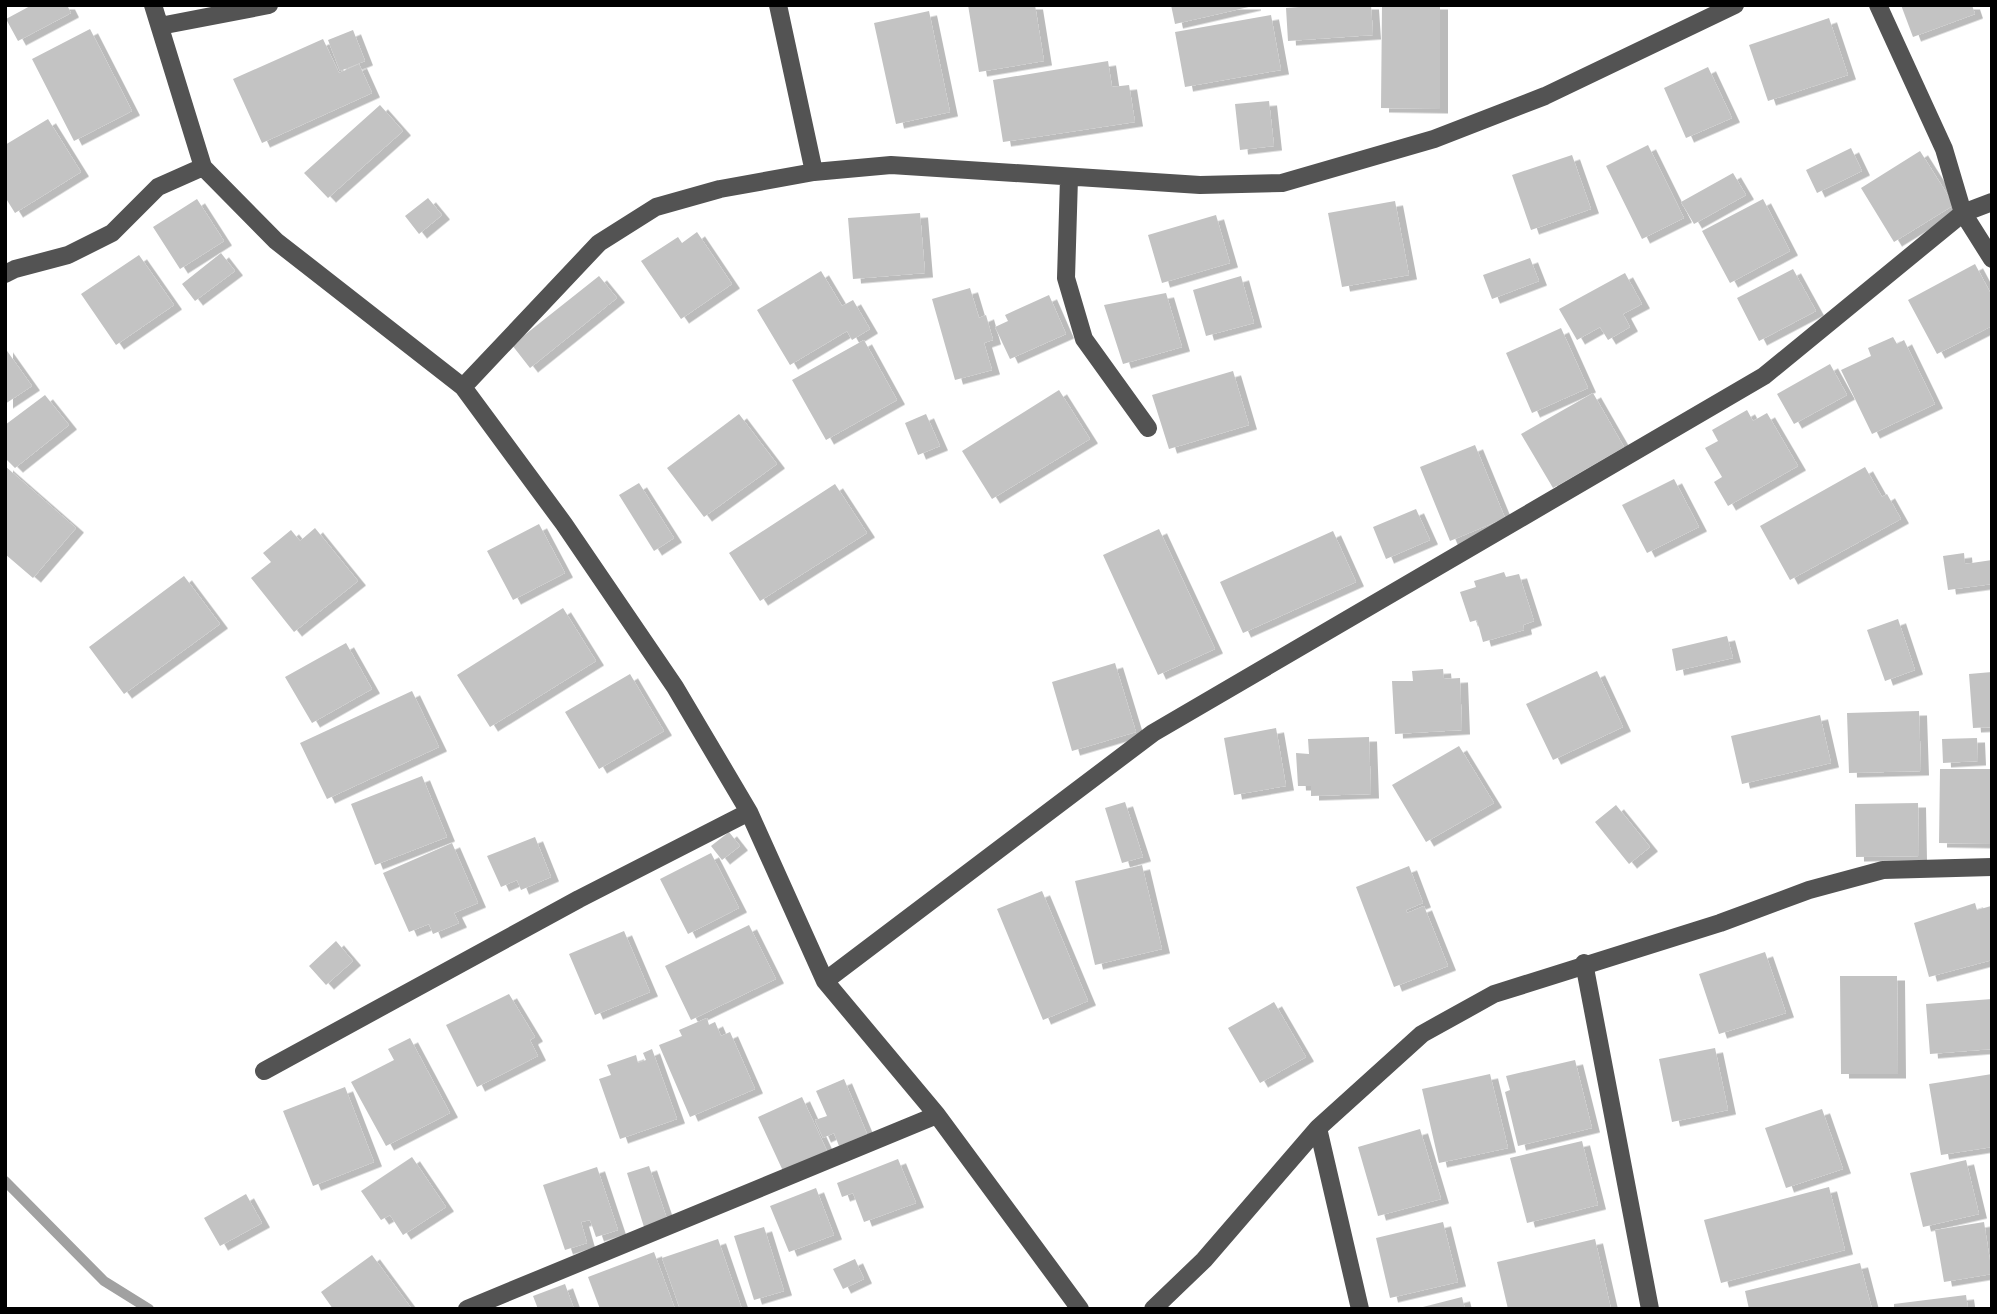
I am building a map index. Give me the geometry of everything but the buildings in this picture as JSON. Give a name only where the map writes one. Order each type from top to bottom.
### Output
[{"type":"street","points":[[153,5],[203,167],[276,241],[463,387],[564,524],[675,687],[749,812],[825,981],[937,1115],[1080,1309]]},
{"type":"street","points":[[160,26],[269,5]]},
{"type":"street","points":[[778,5],[814,172]]},
{"type":"street","points":[[463,387],[598,243],[656,207],[720,189],[814,172],[891,164],[1200,185],[1282,183],[1434,139],[1545,96],[1735,5]]},
{"type":"street","points":[[1878,5],[1944,149],[1963,213],[1992,259]]},
{"type":"street","points":[[5,274],[68,256],[112,233],[158,187],[203,167]]},
{"type":"street","points":[[1069,178],[1066,278],[1084,339],[1148,428]]},
{"type":"street","points":[[825,981],[1153,733],[1764,376],[1963,213],[1992,202]]},
{"type":"street","points":[[264,1071],[579,899],[749,812]]},
{"type":"street","points":[[1153,1309],[1204,1260],[1318,1128],[1422,1034],[1494,994],[1720,923],[1809,890],[1883,870],[1992,867]]},
{"type":"street","points":[[1584,964],[1650,1309]]},
{"type":"street","points":[[467,1309],[937,1115]]},
{"type":"street","points":[[1318,1128],[1360,1309]]},
{"type":"waterway","points":[[5,1181],[104,1281],[149,1309]]}]
